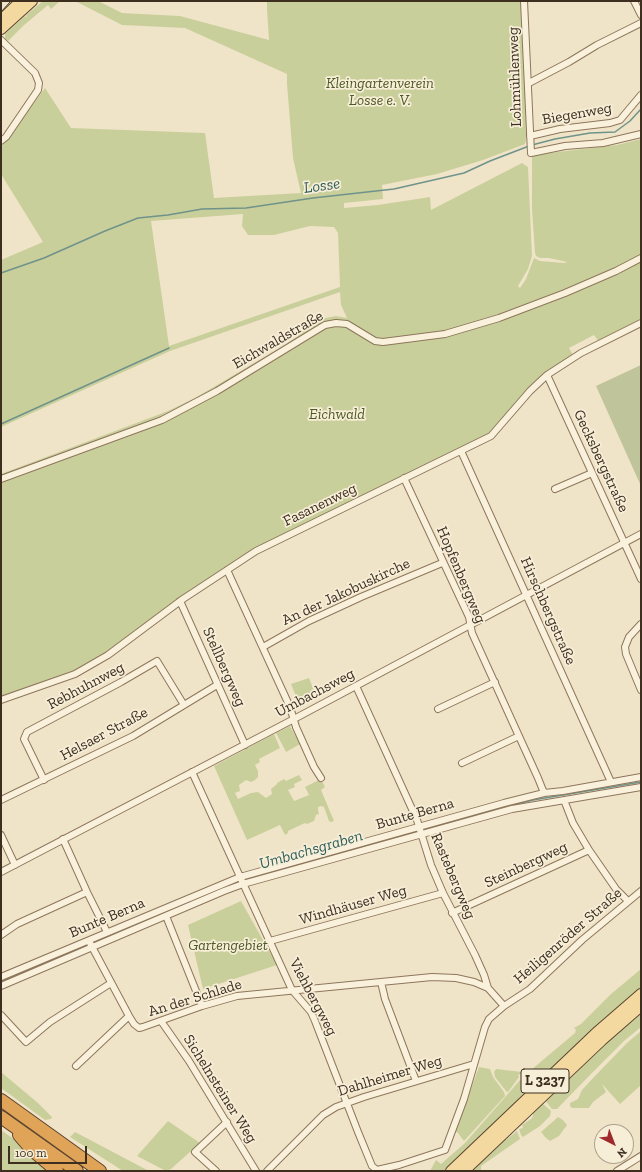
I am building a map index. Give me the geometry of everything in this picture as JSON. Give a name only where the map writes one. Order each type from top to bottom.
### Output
[{"type":"highway","points":[[1,1100],[100,1171]]},
{"type":"highway","points":[[3,1118],[32,1150],[56,1171]]},
{"type":"highway","points":[[3,1118],[76,1171]]},
{"type":"highway","points":[[82,1158],[104,1171]]},
{"type":"main road","points":[[1,20],[21,1]]},
{"type":"main road","points":[[1,29],[32,1]]},
{"type":"main road","name":"L 3237","points":[[451,1171],[596,1033],[641,994]]},
{"type":"main road","name":"L 3237","points":[[464,1171],[602,1040],[641,1006]]},
{"type":"street","name":"Lohmühlenweg","points":[[524,1],[531,151],[565,146],[603,143],[641,134]]},
{"type":"street","points":[[634,1],[641,15]]},
{"type":"street","points":[[528,83],[569,62],[597,45],[641,23]]},
{"type":"street","points":[[1,40],[35,72],[39,83],[38,90],[6,137],[1,141]]},
{"type":"street","name":"Biegenweg","points":[[530,137],[560,129],[610,123],[620,120],[641,95]]},
{"type":"street","name":"Eichwaldstraße","points":[[1,479],[162,420],[217,391],[325,326],[336,323],[347,324],[375,341],[383,342],[445,334],[492,321],[565,293],[616,271],[641,258]]},
{"type":"street","name":"Fasanenweg","points":[[1,700],[75,674],[108,655],[180,601],[226,570],[282,538],[490,436],[530,391],[547,375],[581,353],[641,323]]},
{"type":"street","name":"Gecksbergstraße","points":[[547,375],[641,579]]},
{"type":"street","name":"Hirschbergstraße","points":[[461,450],[611,782]]},
{"type":"street","points":[[556,489],[592,473]]},
{"type":"street","name":"Hopfenbergweg","points":[[404,478],[468,617],[472,633],[544,794]]},
{"type":"street","name":"Umbachsweg","points":[[1,872],[294,719],[641,534]]},
{"type":"street","name":"An der Jakobuskirche","points":[[263,647],[309,621],[361,597],[442,563]]},
{"type":"street","points":[[226,570],[263,647],[294,719],[296,727],[321,778]]},
{"type":"street","name":"Stellbergweg","points":[[180,601],[245,744]]},
{"type":"street","points":[[641,624],[628,637],[625,647],[626,654],[641,690]]},
{"type":"street","name":"Rebhuhnweg","points":[[44,780],[24,739],[27,732],[158,661],[184,705]]},
{"type":"street","points":[[438,709],[495,682]]},
{"type":"street","name":"Helsaer Straße","points":[[1,800],[133,736],[217,685]]},
{"type":"street","name":"Rastebergweg","points":[[356,686],[419,830],[443,893],[475,955],[488,988]]},
{"type":"street","points":[[462,763],[519,736]]},
{"type":"street","name":"Viehbergweg","points":[[192,772],[292,990],[311,1012],[372,1166],[377,1170],[393,1167],[445,1150]]},
{"type":"street","name":"Bunte Berna","points":[[1,986],[90,944],[108,932],[241,881],[419,830],[504,803],[544,794],[641,777]]},
{"type":"street","name":"Bunte Berna","points":[[419,830],[512,809],[641,787]]},
{"type":"street","points":[[564,800],[573,823],[589,850],[616,889],[628,901]]},
{"type":"street","points":[[1,835],[16,865]]},
{"type":"street","points":[[63,839],[87,892],[108,932]]},
{"type":"street","name":"Steinbergweg","points":[[452,913],[589,850]]},
{"type":"street","name":"Bunte Berna","points":[[1,977],[166,916],[241,881]]},
{"type":"street","name":"Heiligenröder Straße","points":[[445,1150],[464,1099],[489,1019],[504,1006],[530,989],[582,940],[641,891]]},
{"type":"street","points":[[1,934],[17,924],[87,892]]},
{"type":"street","name":"Windhäuser Weg","points":[[270,941],[443,893]]},
{"type":"street","points":[[166,916],[202,1006]]},
{"type":"street","points":[[90,944],[129,1016]]},
{"type":"street","name":"An der Schlade","points":[[76,1066],[129,1016],[138,1028],[202,1006],[237,996],[432,977],[456,978],[474,982],[488,988],[504,1006]]},
{"type":"street","points":[[381,982],[385,999],[416,1081]]},
{"type":"street","points":[[1,1014],[26,1042],[50,1022],[110,983]]},
{"type":"street","name":"Sichelnsteiner Weg","points":[[161,1021],[189,1061],[256,1171]]},
{"type":"street","name":"Dahlheimer Weg","points":[[267,1171],[323,1115],[336,1107],[364,1097],[474,1064]]},
{"type":"street","points":[[216,1171],[195,1152],[227,1122]]},
{"type":"street","points":[[621,1170],[641,1156]]},
{"type":"green space","points":[[43,1],[60,1],[51,9],[48,5],[8,41],[5,39],[5,34],[25,16],[27,18],[26,15]]},
{"type":"green space","points":[[75,1],[98,1],[122,13],[180,16],[269,40],[267,1],[520,1],[522,6],[527,135],[525,144],[483,160],[437,174],[382,185],[383,199],[344,203],[344,208],[378,205],[430,197],[431,210],[522,163],[528,167],[532,256],[528,269],[518,286],[520,288],[526,279],[534,258],[540,261],[567,262],[549,258],[540,258],[536,256],[535,253],[532,209],[532,155],[617,145],[641,139],[641,319],[599,342],[594,335],[569,348],[573,355],[562,368],[532,392],[492,437],[257,553],[76,675],[1,701],[1,474],[168,411],[195,398],[285,345],[321,319],[336,316],[347,318],[341,305],[340,292],[170,351],[1,427],[1,260],[43,242],[1,174],[1,147],[45,88],[71,128],[205,133],[214,198],[301,193],[293,158],[287,74],[185,28],[122,25]],"holes":[[[243,214],[242,226],[248,235],[274,235],[310,226],[334,227],[338,233],[340,287],[169,346],[151,221]]]},
{"type":"green space","points":[[641,365],[641,486],[596,386]]},
{"type":"green space","points":[[309,678],[315,693],[300,700],[299,698],[297,699],[291,684]]},
{"type":"green space","points":[[290,726],[300,744],[286,752],[276,733]]},
{"type":"green space","points":[[274,734],[280,748],[259,759],[260,762],[255,765],[258,771],[258,777],[251,782],[246,780],[239,785],[240,791],[235,793],[238,799],[251,793],[258,792],[266,798],[272,794],[271,789],[277,783],[284,779],[286,781],[299,775],[302,780],[294,784],[295,787],[288,790],[294,801],[309,795],[305,787],[321,779],[325,787],[321,790],[334,821],[329,821],[324,807],[321,806],[318,807],[319,814],[316,815],[314,821],[307,824],[305,823],[288,831],[285,835],[280,825],[247,840],[214,766]]},
{"type":"green space","points":[[415,829],[416,833],[246,882],[243,877]]},
{"type":"green space","name":"Gartengebiet","points":[[241,901],[277,965],[203,989],[188,925]]},
{"type":"green space","points":[[641,969],[641,989],[544,1074],[533,1087],[521,1074],[518,1075],[519,1077],[508,1092],[506,1091],[495,1077],[494,1072],[496,1069],[522,1072],[531,1070],[575,1033],[576,1030],[574,1028],[581,1024],[611,994]]},
{"type":"green space","points":[[641,1010],[641,1027],[624,1041],[557,1109],[552,1109],[544,1099]]},
{"type":"green space","points":[[641,1031],[641,1085],[620,1104],[602,1084],[606,1092],[593,1102],[589,1108],[572,1108],[570,1103],[578,1099],[582,1090],[594,1077],[627,1043]]},
{"type":"green space","points":[[479,1067],[490,1069],[493,1077],[504,1092],[505,1096],[464,1141],[455,1131]]},
{"type":"green space","points":[[1,1072],[38,1103],[52,1117],[51,1119],[45,1120],[1,1088]]},
{"type":"green space","points":[[520,1080],[529,1091],[444,1171],[430,1171],[436,1160],[441,1164],[465,1143]]},
{"type":"green space","points":[[541,1102],[551,1111],[550,1116],[540,1126],[523,1137],[519,1129],[523,1128],[522,1125],[531,1119],[533,1113]]},
{"type":"green space","points":[[558,1117],[567,1125],[559,1136],[550,1141],[541,1132]]},
{"type":"green space","points":[[168,1121],[200,1143],[171,1169],[166,1171],[137,1156]]},
{"type":"green space","points":[[1,1130],[15,1140],[36,1161],[49,1171],[1,1171]]},
{"type":"green space","points":[[517,1131],[520,1139],[481,1166],[481,1171],[469,1171],[497,1144],[507,1139]]},
{"type":"green space","points":[[75,1132],[149,1171],[123,1171],[70,1137]]},
{"type":"waterway","name":"Losse","points":[[532,145],[555,139],[590,133],[615,132],[630,121],[641,109]]},
{"type":"waterway","name":"Losse","points":[[1,273],[44,258],[138,218],[168,215],[202,209],[246,208],[313,198],[394,189],[464,173],[529,146]]},
{"type":"waterway","points":[[1,424],[169,348]]},
{"type":"waterway","name":"Umbachsgraben","points":[[422,830],[533,800],[641,782]]},
{"type":"waterway","name":"Umbachsgraben","points":[[244,880],[418,831]]},
{"type":"waterway","name":"Umbachsgraben","points":[[233,883],[241,881]]},
{"type":"waterway","name":"Umbachsgraben","points":[[91,943],[139,922]]},
{"type":"waterway","name":"Umbachsgraben","points":[[1,981],[88,944]]},
{"type":"tram line","points":[[1,12],[11,1]]},
{"type":"park label","name":"Kleingartenverein Losse e. V.","points":[[380,92]]},
{"type":"park label","name":"Eichwald","points":[[337,415]]}]
